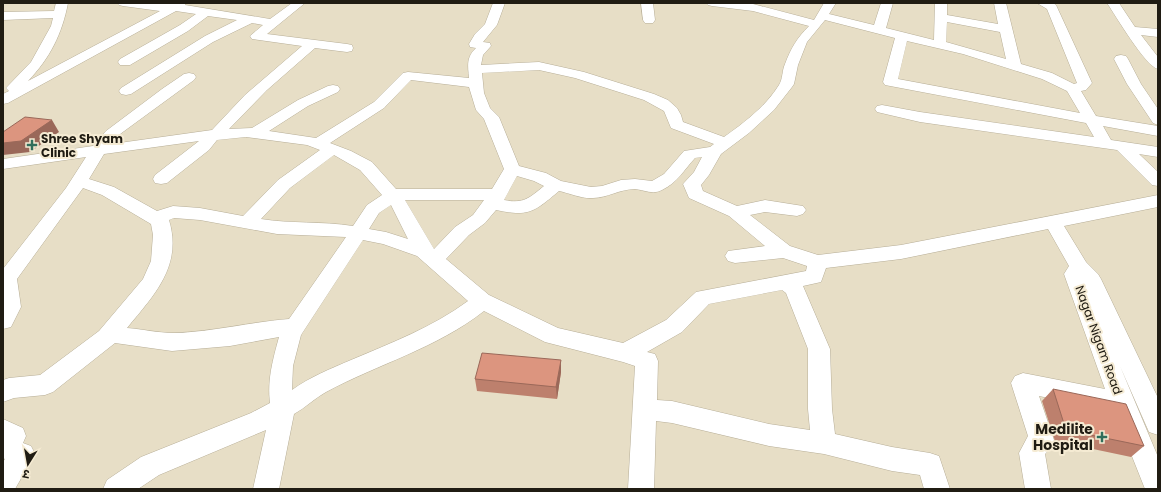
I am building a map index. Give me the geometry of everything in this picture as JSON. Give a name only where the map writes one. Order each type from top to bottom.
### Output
[{"type":"street","points":[[123,3],[154,7],[177,5],[272,23]]},
{"type":"street","points":[[299,3],[256,36],[347,48]]},
{"type":"street","points":[[499,3],[491,25],[479,37],[475,44],[485,46],[475,58],[475,76],[483,110],[491,117],[512,169]]},
{"type":"street","points":[[647,3],[649,20]]},
{"type":"street","points":[[712,3],[824,14]]},
{"type":"street","points":[[878,30],[887,3]]},
{"type":"street","points":[[940,45],[941,3]]},
{"type":"street","points":[[1000,3],[1015,66]]},
{"type":"street","points":[[810,9],[878,30],[967,51],[1047,76],[1072,88],[1081,87],[1085,83],[1052,7],[1044,3]]},
{"type":"street","points":[[1113,3],[1131,30],[1153,54],[1158,65]]},
{"type":"street","points":[[4,95],[177,5]]},
{"type":"street","points":[[3,16],[61,8],[56,26],[37,64],[4,95]]},
{"type":"street","points":[[125,62],[184,28],[207,11]]},
{"type":"street","points":[[824,14],[801,40],[791,65],[787,84],[769,107],[744,130],[720,147],[701,175],[692,184],[695,194],[735,212],[783,251],[818,262],[901,252],[1158,201]]},
{"type":"street","points":[[940,17],[1005,29]]},
{"type":"street","points":[[156,100],[120,90],[209,40],[250,19]]},
{"type":"street","points":[[1131,30],[1158,33]]},
{"type":"street","points":[[902,36],[890,82],[1158,131]]},
{"type":"street","points":[[167,170],[203,147],[258,90],[313,43]]},
{"type":"street","points":[[1121,59],[1134,84],[1158,120]]},
{"type":"street","points":[[246,223],[284,184],[325,146],[379,105],[408,76],[475,76],[540,66],[579,75],[649,97],[670,108],[674,115],[676,125],[720,147]]},
{"type":"street","points":[[3,321],[11,307],[6,278],[79,181],[111,134],[189,77]]},
{"type":"street","points":[[1072,88],[1106,143]]},
{"type":"street","points":[[255,133],[303,104],[333,89]]},
{"type":"street","points":[[882,109],[920,117],[1106,143],[1158,152]]},
{"type":"street","points":[[3,164],[99,150],[246,132],[310,141],[345,154],[366,166],[398,202],[429,255],[482,302],[553,336],[625,353],[647,361],[640,489]]},
{"type":"street","points":[[1122,146],[1158,181]]},
{"type":"street","points":[[512,169],[540,177],[556,185],[591,193],[605,191],[621,185],[635,184],[654,187],[670,178],[690,154],[720,147]]},
{"type":"street","points":[[429,255],[479,219],[495,199],[512,169]]},
{"type":"street","points":[[3,392],[9,388],[45,385],[110,334],[152,283],[161,261],[162,235],[160,221],[108,191],[79,181]]},
{"type":"street","points":[[266,489],[283,408],[280,390],[282,366],[291,333],[359,233],[366,218],[374,209],[391,195],[495,199],[515,208],[531,205],[556,185]]},
{"type":"street","points":[[735,212],[765,206],[797,210]]},
{"type":"street","points":[[156,218],[173,212],[200,214],[277,228],[340,230],[386,238],[429,255]]},
{"type":"street","points":[[1053,222],[1079,267]]},
{"type":"street","points":[[735,256],[783,251]]},
{"type":"street","points":[[625,353],[674,326],[703,297],[814,277],[818,262]]},
{"type":"street","name":"Nagar Nigam Road","points":[[1158,424],[1091,279],[1079,267],[1074,274],[1122,402],[1158,488]]},
{"type":"street","points":[[786,282],[794,289],[818,349],[820,409],[824,443]]},
{"type":"street","points":[[116,489],[150,466],[260,421],[283,408],[317,385],[399,349],[442,328],[464,316],[482,302]]},
{"type":"street","points":[[110,334],[172,342],[230,337],[269,329],[296,327]]},
{"type":"street","points":[[1038,489],[1032,453],[1037,444],[1042,440],[1023,383],[1122,402]]},
{"type":"street","points":[[644,409],[672,412],[769,435],[824,443],[892,459],[930,465],[937,489]]},
{"type":"street","points":[[3,430],[14,436],[4,447],[22,454],[3,483]]},
{"type":"building","points":[[25,117],[52,120],[21,141],[3,143],[3,132]]},
{"type":"building","points":[[482,353],[561,360],[556,387],[475,379]]},
{"type":"building","points":[[1053,389],[1126,404],[1144,446],[1066,430]]},
{"type":"place","name":"Shree Shyam Clinic","points":[[32,145]]},
{"type":"place","name":"Medilite Hospital","points":[[1102,437]]}]
